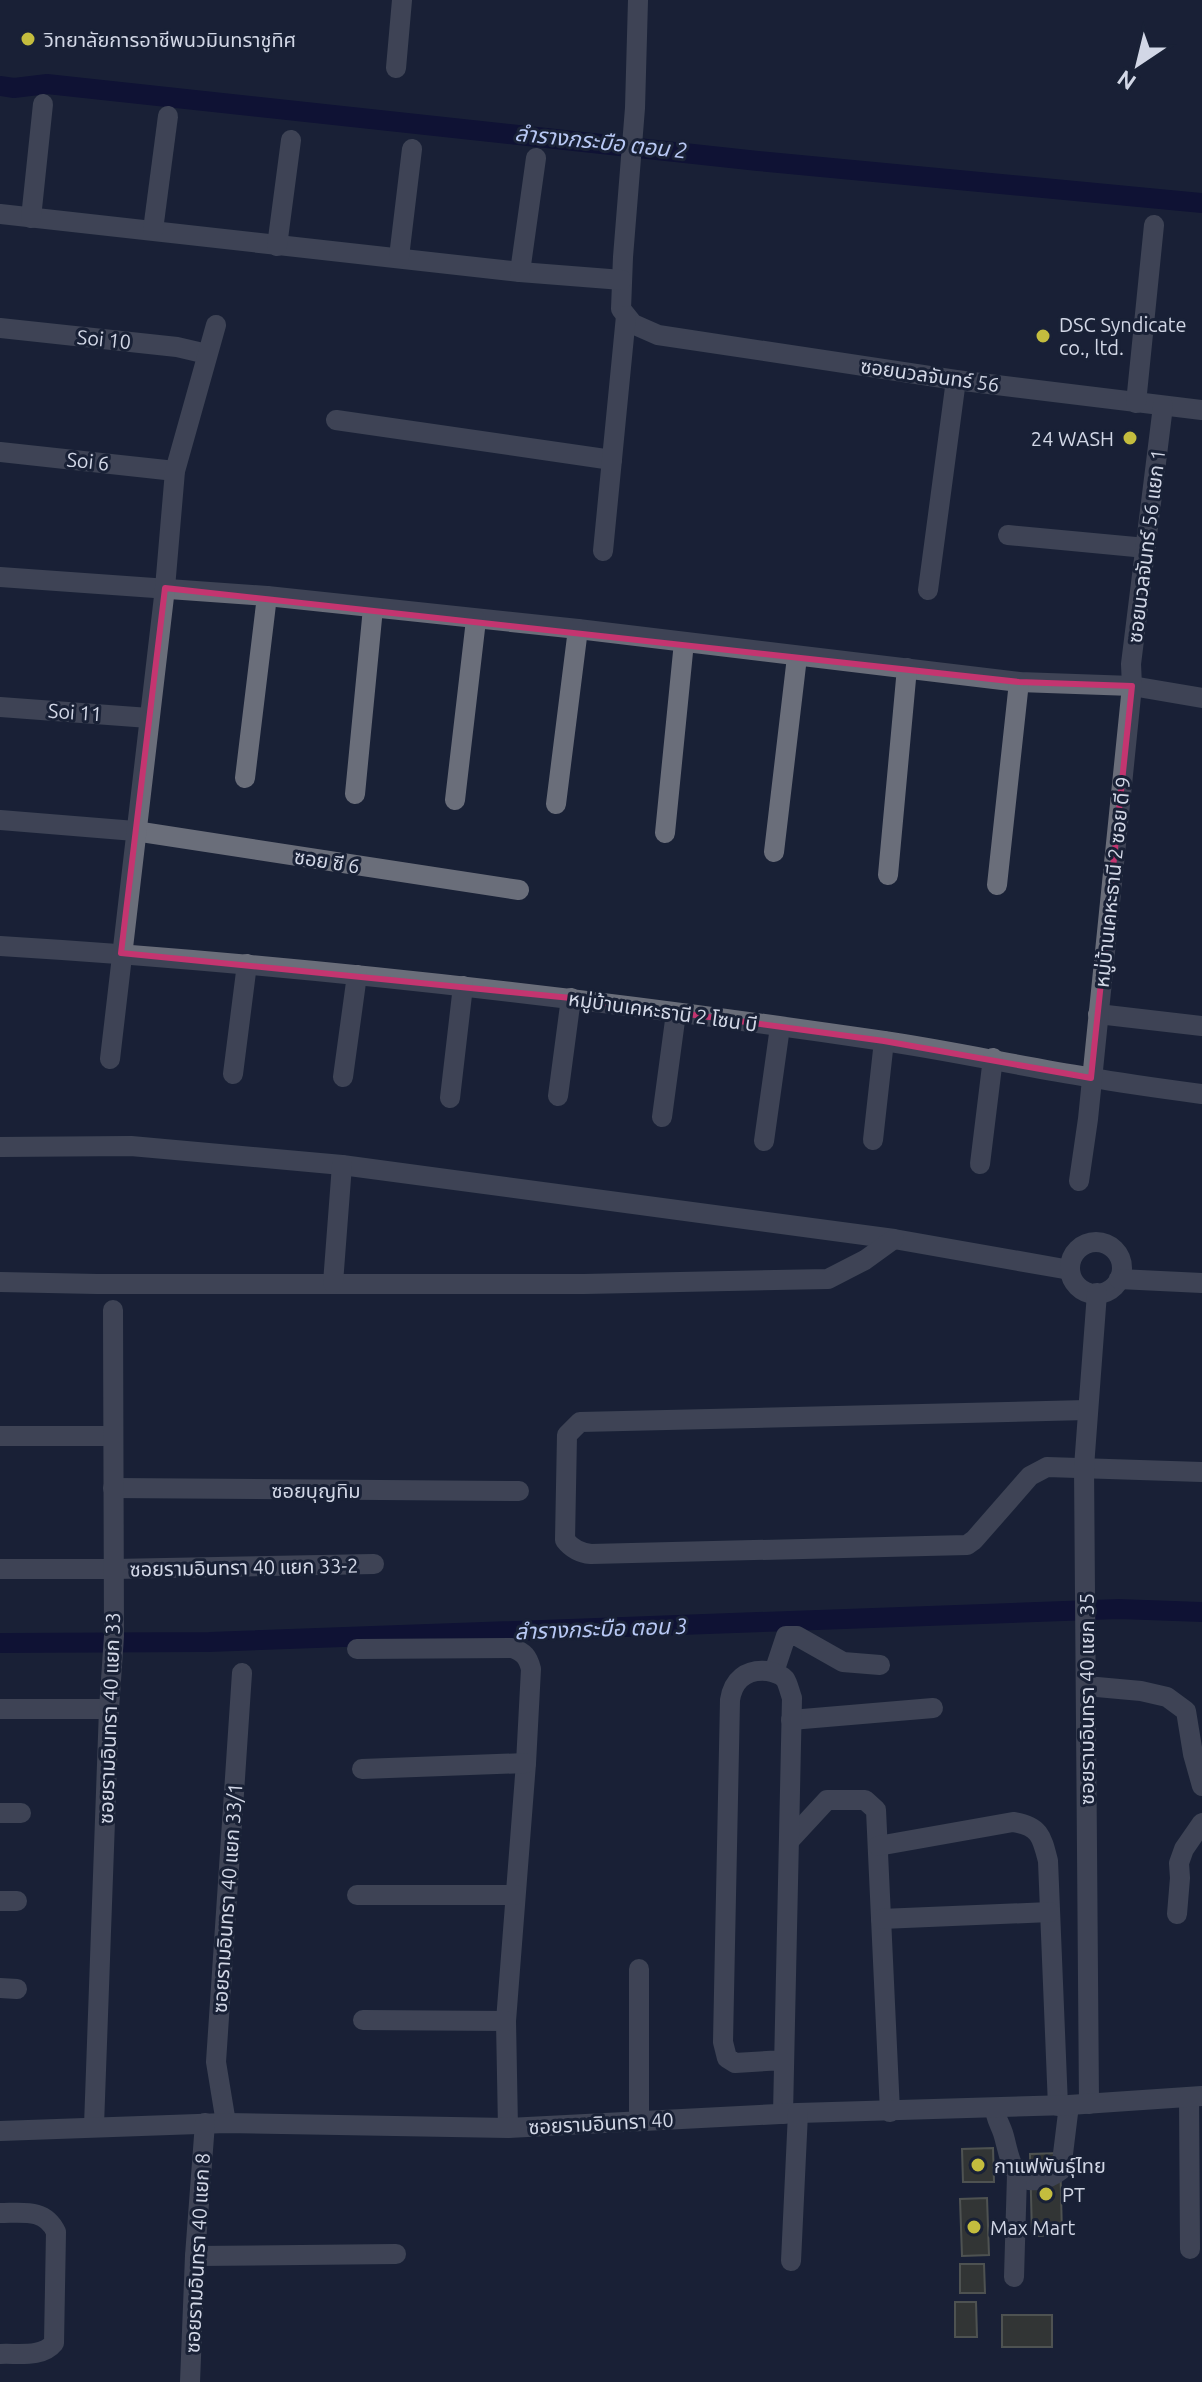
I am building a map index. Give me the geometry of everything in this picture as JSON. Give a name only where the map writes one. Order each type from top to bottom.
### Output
[{"type":"street","points":[[396,68],[402,0]]},
{"type":"street","points":[[603,551],[626,316],[621,309],[622,280],[632,148],[638,0]]},
{"type":"street","points":[[31,218],[43,104]]},
{"type":"street","points":[[153,230],[168,116]]},
{"type":"street","points":[[277,246],[291,140]]},
{"type":"street","points":[[399,257],[412,149]]},
{"type":"street","points":[[520,272],[536,158]]},
{"type":"street","points":[[0,214],[520,272],[622,280]]},
{"type":"street","points":[[1136,403],[1154,225]]},
{"type":"street","name":"ซอยนวลจันทร์ 56","points":[[626,316],[633,324],[658,335],[956,380],[1202,410]]},
{"type":"street","points":[[110,1059],[165,588],[175,471],[216,325]]},
{"type":"street","name":"Soi 10","points":[[0,328],[177,347],[207,354]]},
{"type":"street","points":[[928,590],[956,380]]},
{"type":"street","name":"ซอยนวลจันทร์ 56 แยก 1","points":[[1132,686],[1131,664],[1163,406]]},
{"type":"street","points":[[336,420],[612,460]]},
{"type":"street","name":"Soi 6","points":[[0,452],[175,471]]},
{"type":"street","points":[[1008,535],[1146,548]]},
{"type":"street","points":[[0,577],[267,596],[578,629],[1019,682],[1132,686],[1202,698]]},
{"type":"street","points":[[245,778],[267,596]]},
{"type":"street","points":[[355,794],[373,608]]},
{"type":"street","points":[[455,800],[476,620]]},
{"type":"street","points":[[556,804],[578,629]]},
{"type":"street","points":[[665,833],[684,642]]},
{"type":"street","points":[[774,852],[797,657]]},
{"type":"street","points":[[888,875],[907,668]]},
{"type":"street","points":[[997,885],[1019,682]]},
{"type":"street","name":"หมู่บ้านเคหะธานี 2 ซอย ดี 9","points":[[1079,1181],[1132,686]]},
{"type":"street","name":"Soi 11","points":[[0,707],[149,718]]},
{"type":"street","name":"ซอย ซี 6","points":[[0,820],[135,831],[519,890]]},
{"type":"street","name":"หมู่บ้านเคหะธานี 2 โซน บี","points":[[0,946],[247,964],[571,998],[884,1041],[993,1058],[1091,1078],[1202,1094]]},
{"type":"street","points":[[233,1074],[247,964]]},
{"type":"street","points":[[343,1077],[357,975]]},
{"type":"street","points":[[450,1098],[463,986]]},
{"type":"street","points":[[558,1096],[571,998]]},
{"type":"street","points":[[662,1117],[676,1013]]},
{"type":"street","points":[[1098,1014],[1202,1026]]},
{"type":"street","points":[[764,1141],[780,1027]]},
{"type":"street","points":[[873,1140],[884,1041]]},
{"type":"street","points":[[980,1164],[993,1058]]},
{"type":"street","points":[[0,1147],[131,1146],[342,1165],[894,1239],[1070,1270]]},
{"type":"street","points":[[333,1283],[342,1165]]},
{"type":"street","points":[[0,1282],[584,1284],[828,1279],[865,1260],[894,1239]]},
{"type":"street","points":[[1091,1242],[1100,1242],[1117,1252],[1122,1270],[1114,1286],[1097,1293],[1089,1293],[1076,1284],[1070,1270],[1075,1252],[1091,1242]]},
{"type":"street","points":[[1119,1279],[1202,1283]]},
{"type":"street","name":"ซอยรามอินทรา 40 แยก 35","points":[[1072,2105],[1086,1686],[1084,1467],[1097,1293]]},
{"type":"street","name":"ซอยรามอินทรา 40 แยก 33","points":[[94,2126],[114,1641],[113,1310]]},
{"type":"street","points":[[1087,1410],[580,1422],[567,1435],[565,1540],[569,1546],[591,1554],[967,1545],[1030,1476],[1047,1467],[1202,1472]]},
{"type":"street","points":[[0,1436],[113,1436]]},
{"type":"street","name":"ซอยบุญทิม","points":[[113,1488],[519,1491]]},
{"type":"street","name":"ซอยรามอินทรา 40 แยก 33-2","points":[[0,1569],[374,1564]]},
{"type":"street","points":[[774,1672],[786,1636],[797,1636],[843,1662],[880,1665]]},
{"type":"street","points":[[357,1649],[512,1648],[525,1655],[531,1669],[506,2021],[508,2128]]},
{"type":"street","points":[[784,2060],[735,2063],[727,2058],[723,2042],[730,1700],[732,1688],[749,1672],[774,1672],[785,1679],[792,1698],[784,2060],[790,2113],[791,2261]]},
{"type":"street","name":"ซอยรามอินทรา 40 แยก 33/1","points":[[226,2123],[216,2062],[242,1673]]},
{"type":"street","points":[[1086,1686],[1141,1691],[1167,1697],[1186,1711],[1202,1786]]},
{"type":"street","points":[[791,1720],[933,1708]]},
{"type":"street","points":[[0,1709],[109,1709]]},
{"type":"street","points":[[362,1769],[526,1763]]},
{"type":"street","points":[[790,1840],[827,1800],[859,1800],[871,1803],[876,1810],[890,2112]]},
{"type":"street","points":[[0,1813],[21,1813]]},
{"type":"street","points":[[878,1846],[1013,1822],[1028,1824],[1042,1838],[1048,1861],[1050,1912],[1072,2105],[1061,2170],[1031,2181],[1017,2175]]},
{"type":"street","points":[[1177,1914],[1179,1863],[1184,1849],[1202,1823]]},
{"type":"street","points":[[357,1895],[515,1895]]},
{"type":"street","points":[[881,1919],[1050,1912]]},
{"type":"street","points":[[639,1969],[639,2120]]},
{"type":"street","points":[[363,2020],[506,2021]]},
{"type":"street","points":[[1190,2249],[1195,2097]]},
{"type":"street","name":"ซอยรามอินทรา 40","points":[[0,2131],[205,2123],[508,2128],[790,2113],[1072,2105],[1195,2097]]},
{"type":"street","points":[[995,2108],[1010,2163],[1017,2175],[1014,2277]]},
{"type":"street","name":"ซอยรามอินทรา 40 แยก 8","points":[[190,2382],[205,2123]]},
{"type":"street","points":[[0,2213],[34,2212],[52,2224],[56,2232],[54,2343],[42,2352],[0,2354]]},
{"type":"street","points":[[195,2256],[396,2254]]},
{"type":"highlighted area","points":[[165,588],[1019,682],[1132,686],[1091,1078],[884,1041],[571,998],[121,953]]},
{"type":"building","name":"กาแฟพันธุ์ไทย","points":[[993,2148],[994,2182],[963,2182],[962,2149]]},
{"type":"building","name":"PT","points":[[1060,2153],[1062,2235],[1032,2236],[1030,2154]]},
{"type":"building","name":"Max Mart","points":[[987,2198],[989,2255],[962,2256],[960,2199]]},
{"type":"building","points":[[960,2264],[984,2264],[985,2293],[960,2293]]},
{"type":"building","points":[[955,2302],[976,2302],[977,2337],[955,2337]]},
{"type":"building","points":[[1002,2315],[1052,2315],[1052,2347],[1002,2347]]},
{"type":"waterway","name":"ลำรางกระบือ ตอน 2","points":[[0,86],[14,88],[47,84],[758,161],[1202,203]]},
{"type":"waterway","name":"ลำรางกระบือ ตอน 3","points":[[0,1643],[209,1642],[1119,1609],[1202,1612]]},
{"type":"place","name":"วิทยาลัยการอาชีพนวมินทราชูทิศ","points":[[28,39]]},
{"type":"place","name":"DSC Syndicate co., ltd.","points":[[1043,336]]},
{"type":"place","name":"24 WASH","points":[[1130,438]]},
{"type":"place","name":"กาแฟพันธุ์ไทย","points":[[978,2165]]},
{"type":"place","name":"PT","points":[[1046,2194]]},
{"type":"place","name":"Max Mart","points":[[974,2227]]}]
